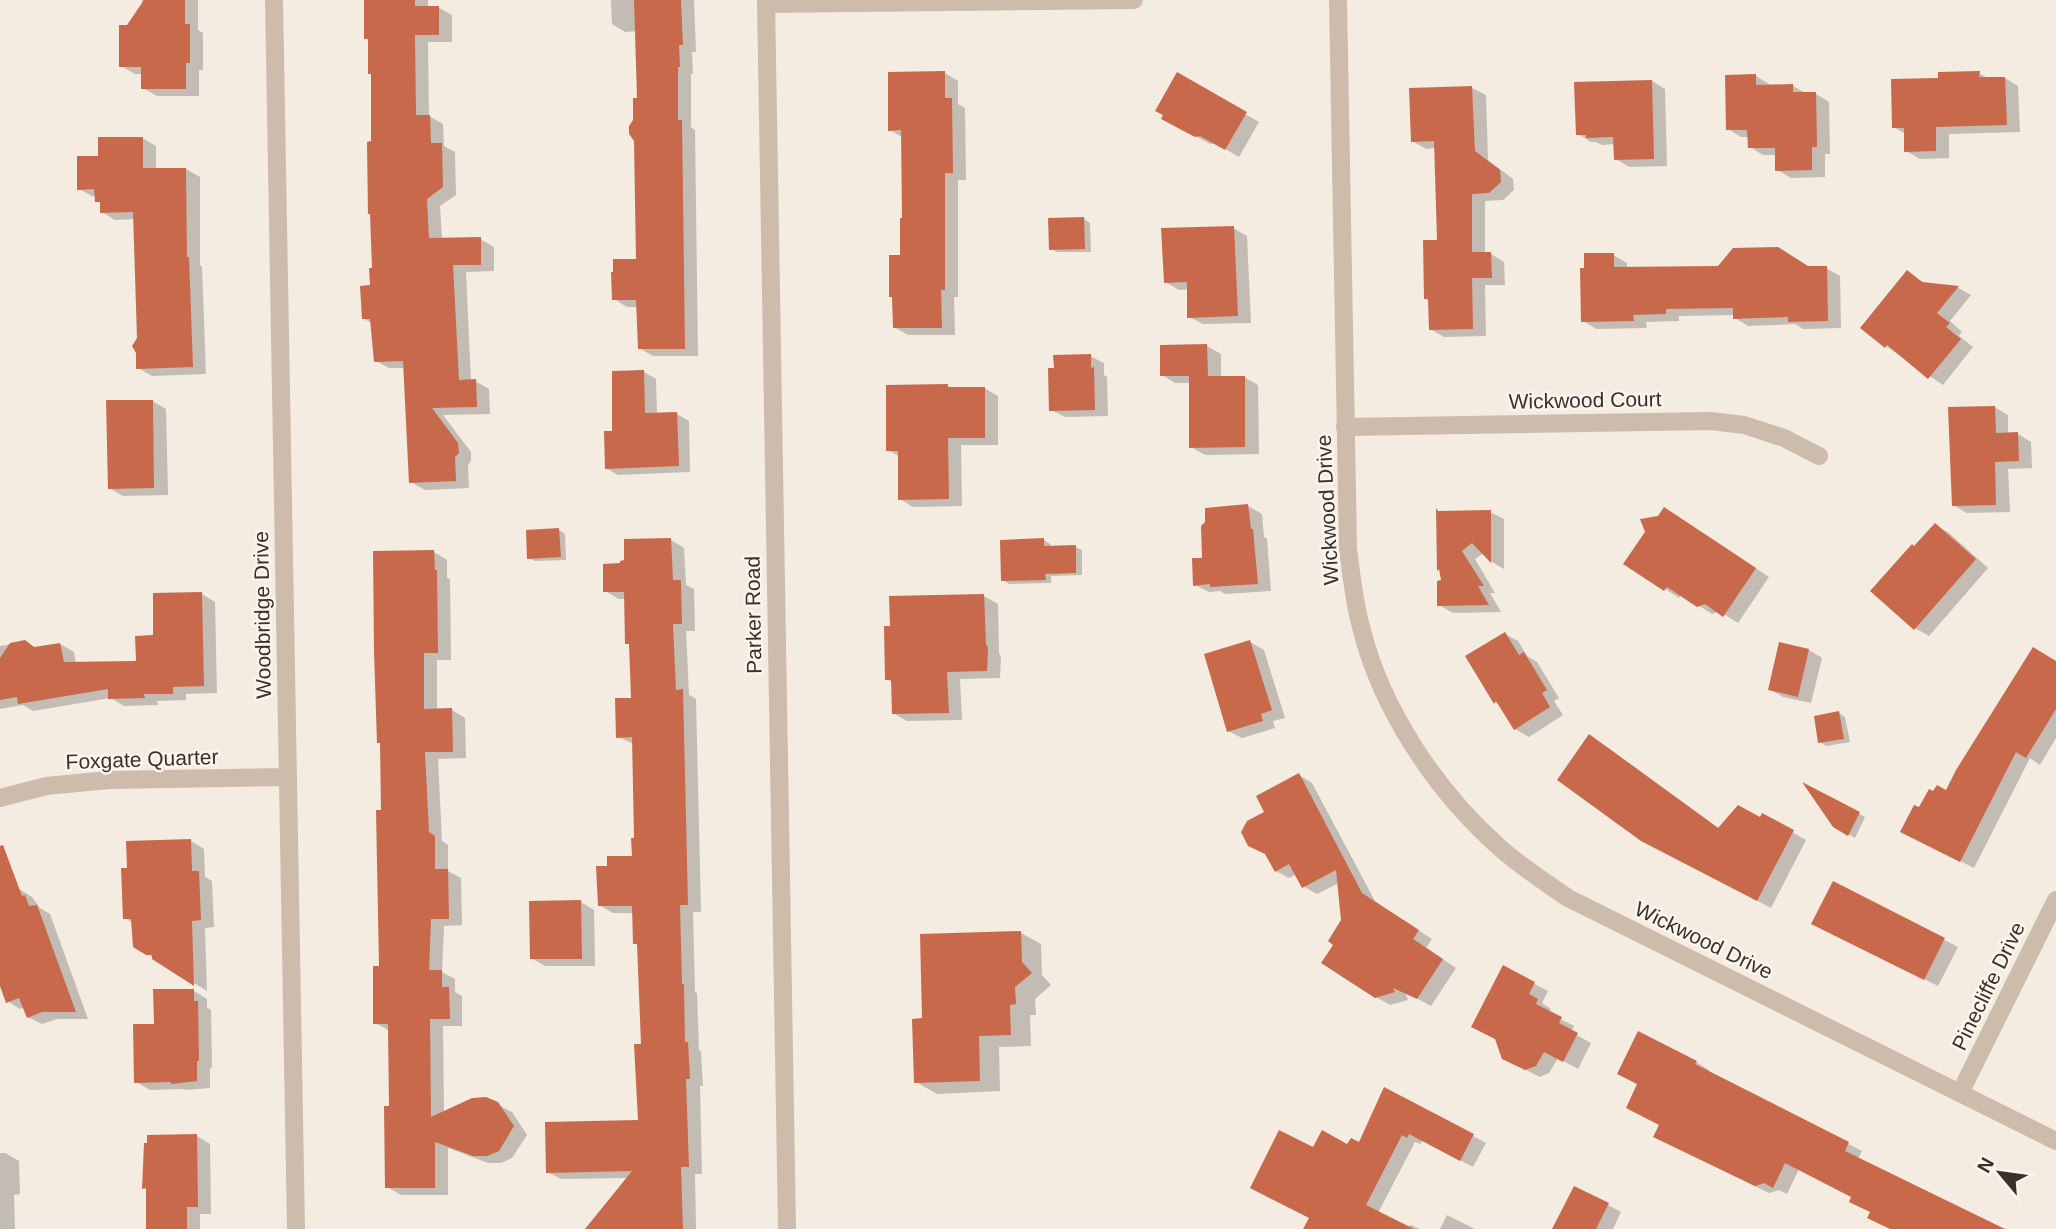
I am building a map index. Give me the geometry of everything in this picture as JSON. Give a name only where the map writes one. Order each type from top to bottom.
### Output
[{"type":"street","name":"Woodbridge Drive","points":[[274,0],[296,1229]]},
{"type":"street","points":[[766,2],[1134,0]]},
{"type":"street","name":"Wickwood Drive","points":[[1338,0],[1348,548],[1362,630],[1383,690],[1415,750],[1463,812],[1500,849],[1568,898],[2056,1141]]},
{"type":"street","name":"Parker Road","points":[[766,2],[787,1229]]},
{"type":"street","name":"Wickwood Court","points":[[1345,427],[1711,421],[1744,425],[1784,438],[1819,456]]},
{"type":"street","name":"Foxgate Quarter","points":[[0,798],[47,786],[109,779],[288,777]]},
{"type":"street","name":"Pinecliffe Drive","points":[[1960,1093],[2056,900]]},
{"type":"building","points":[[144,0],[185,0],[185,24],[190,24],[190,63],[186,63],[186,89],[141,89],[141,67],[119,67],[119,25],[127,25]]},
{"type":"building","points":[[364,0],[415,0],[415,6],[439,6],[439,35],[415,35],[416,115],[430,115],[431,143],[442,143],[443,187],[427,199],[429,238],[481,237],[481,265],[453,265],[459,380],[476,379],[477,407],[432,408],[458,443],[459,453],[455,457],[456,481],[409,483],[403,361],[374,362],[370,319],[362,319],[360,286],[370,285],[369,268],[372,268],[367,142],[371,141],[371,74],[368,74],[368,39],[364,39]]},
{"type":"building","points":[[634,0],[681,0],[683,45],[679,45],[678,120],[682,120],[685,349],[638,349],[636,300],[612,300],[613,259],[636,259],[634,141],[629,134],[629,126],[633,120],[633,98],[637,98]]},
{"type":"building","points":[[945,71],[945,98],[952,98],[953,173],[945,173],[945,290],[941,290],[942,328],[893,328],[892,297],[889,297],[889,255],[900,255],[901,130],[888,131],[888,72]]},
{"type":"building","points":[[1980,71],[1979,77],[2005,77],[2007,125],[1936,127],[1936,151],[1904,152],[1904,128],[1892,128],[1891,79],[1938,78],[1938,72]]},
{"type":"building","points":[[1177,72],[1247,112],[1225,150],[1161,119],[1163,115],[1155,111]]},
{"type":"building","points":[[1756,74],[1756,85],[1793,84],[1793,92],[1816,92],[1817,147],[1812,147],[1812,170],[1775,171],[1775,148],[1748,148],[1747,130],[1726,130],[1725,75]]},
{"type":"building","points":[[1652,80],[1654,159],[1614,160],[1613,137],[1586,138],[1586,135],[1576,135],[1574,82]]},
{"type":"building","points":[[1472,86],[1475,151],[1500,170],[1501,182],[1489,193],[1472,194],[1472,252],[1491,252],[1492,278],[1472,278],[1473,329],[1429,330],[1428,299],[1424,299],[1423,240],[1437,240],[1434,141],[1411,142],[1409,88]]},
{"type":"building","points":[[98,137],[143,137],[143,168],[186,168],[187,257],[193,367],[136,369],[136,353],[132,346],[137,338],[133,212],[100,213],[100,202],[95,202],[94,189],[77,190],[77,156],[98,156]]},
{"type":"building","points":[[1084,217],[1085,249],[1049,250],[1048,218]]},
{"type":"building","points":[[1234,226],[1238,316],[1187,318],[1187,282],[1164,283],[1161,228]]},
{"type":"building","points":[[1778,247],[1808,266],[1827,266],[1828,321],[1788,322],[1788,317],[1733,319],[1733,308],[1666,309],[1666,314],[1633,315],[1634,321],[1581,322],[1580,268],[1584,268],[1584,253],[1614,253],[1614,267],[1718,266],[1733,248]]},
{"type":"building","points":[[1907,270],[1922,282],[1959,286],[1937,313],[1950,323],[1946,327],[1961,339],[1928,379],[1887,345],[1885,348],[1860,328]]},
{"type":"building","points":[[1207,344],[1208,376],[1160,376],[1160,345]]},
{"type":"building","points":[[1091,354],[1095,410],[1049,411],[1048,368],[1054,368],[1053,355]]},
{"type":"building","points":[[644,370],[645,413],[677,412],[679,466],[605,469],[604,431],[612,431],[612,371]]},
{"type":"building","points":[[1189,376],[1245,376],[1245,447],[1189,448]]},
{"type":"building","points":[[948,384],[948,387],[985,387],[985,438],[948,438],[949,499],[898,500],[898,451],[886,451],[886,385]]},
{"type":"building","points":[[106,400],[153,400],[154,488],[108,489]]},
{"type":"building","points":[[1995,406],[1996,433],[2018,432],[2019,461],[1995,462],[1996,505],[1952,506],[1948,407]]},
{"type":"building","points":[[1248,504],[1258,584],[1193,586],[1192,558],[1202,558],[1201,526],[1205,522],[1205,508]]},
{"type":"building","points":[[1664,507],[1756,568],[1723,617],[1705,604],[1697,607],[1667,587],[1664,591],[1623,564],[1645,532],[1640,519],[1658,516]]},
{"type":"building","points":[[1436,508],[1438,511],[1491,510],[1491,563],[1472,543],[1462,551],[1484,586],[1478,586],[1489,605],[1437,606],[1437,581],[1441,580],[1439,569],[1437,571]]},
{"type":"building","points":[[1935,523],[1976,559],[1914,630],[1870,591],[1912,544],[1914,546]]},
{"type":"building","points":[[559,528],[561,557],[527,559],[526,530]]},
{"type":"building","points":[[671,538],[673,580],[681,580],[682,624],[673,624],[676,690],[683,689],[688,905],[680,905],[685,1042],[688,1042],[690,1079],[686,1079],[689,1167],[681,1167],[683,1229],[585,1229],[632,1171],[546,1173],[545,1122],[638,1120],[634,1044],[641,1044],[637,944],[633,944],[632,906],[598,906],[596,866],[607,866],[607,856],[632,856],[631,838],[634,838],[632,737],[616,738],[615,698],[631,698],[629,644],[625,644],[624,592],[603,592],[603,564],[620,563],[624,560],[624,539]]},
{"type":"building","points":[[1044,538],[1044,546],[1076,545],[1076,573],[1045,574],[1046,580],[1001,581],[1000,540]]},
{"type":"building","points":[[434,550],[437,570],[438,653],[424,653],[424,709],[452,708],[453,752],[425,752],[429,832],[435,836],[435,869],[448,869],[449,919],[431,919],[429,970],[442,970],[442,987],[449,987],[450,1019],[430,1019],[431,1117],[472,1098],[486,1097],[498,1102],[514,1126],[499,1151],[487,1156],[473,1156],[435,1142],[435,1188],[385,1188],[384,1106],[389,1106],[388,1024],[373,1024],[373,966],[379,966],[376,810],[381,810],[373,551]]},
{"type":"building","points":[[202,592],[204,686],[173,687],[173,694],[144,694],[145,698],[108,699],[108,689],[18,704],[17,697],[0,700],[0,658],[10,643],[25,640],[34,647],[60,643],[64,662],[136,661],[135,636],[153,635],[153,593]]},
{"type":"building","points":[[984,594],[987,671],[947,672],[949,713],[892,714],[891,680],[885,680],[884,626],[890,626],[889,596]]},
{"type":"building","points":[[1505,632],[1519,655],[1524,652],[1547,690],[1542,693],[1550,707],[1514,730],[1496,701],[1494,704],[1465,656]]},
{"type":"building","points":[[1250,640],[1272,710],[1261,714],[1263,721],[1227,732],[1204,654]]},
{"type":"building","points":[[1779,642],[1809,649],[1798,697],[1768,690]]},
{"type":"building","points":[[2033,647],[2056,661],[2056,709],[2026,758],[2016,752],[1960,862],[1900,832],[1914,805],[1919,807],[1929,789],[1933,791],[1937,785],[1946,790]]},
{"type":"building","points":[[1839,711],[1844,739],[1818,743],[1814,716]]},
{"type":"building","points":[[1589,734],[1718,828],[1738,805],[1760,817],[1762,813],[1794,830],[1757,901],[1641,841],[1557,780]]},
{"type":"building","points":[[1299,773],[1362,893],[1419,930],[1413,939],[1443,959],[1417,999],[1393,988],[1395,992],[1375,998],[1321,963],[1333,945],[1328,941],[1341,920],[1336,870],[1302,888],[1289,864],[1275,872],[1265,854],[1248,846],[1241,832],[1247,821],[1264,812],[1256,796]]},
{"type":"building","points":[[1802,782],[1860,812],[1848,836],[1833,827]]},
{"type":"building","points":[[191,839],[192,871],[199,871],[201,920],[192,921],[194,986],[152,959],[152,955],[146,955],[133,947],[131,919],[123,919],[121,868],[127,868],[126,841]]},
{"type":"building","points":[[3,845],[22,896],[25,895],[29,906],[37,905],[76,1012],[42,1012],[27,1018],[19,998],[6,1003],[0,986],[0,846]]},
{"type":"building","points":[[1833,881],[1945,938],[1924,980],[1811,924]]},
{"type":"building","points":[[581,900],[582,959],[530,959],[529,901]]},
{"type":"building","points":[[1021,931],[1022,962],[1032,973],[1015,987],[1016,1004],[1010,1005],[1011,1035],[979,1036],[980,1081],[914,1083],[912,1019],[922,1018],[920,934]]},
{"type":"building","points":[[1503,965],[1535,982],[1529,994],[1538,999],[1536,1004],[1562,1017],[1559,1023],[1578,1033],[1563,1062],[1544,1052],[1536,1066],[1525,1070],[1502,1059],[1495,1039],[1471,1027]]},
{"type":"building","points":[[153,989],[194,989],[194,1001],[198,1001],[197,1081],[171,1084],[134,1083],[133,1024],[154,1024]]},
{"type":"building","points":[[1638,1031],[1697,1061],[1695,1064],[1849,1142],[1845,1151],[2005,1229],[1890,1229],[1867,1218],[1870,1212],[1849,1202],[1851,1197],[1785,1163],[1773,1188],[1764,1183],[1755,1186],[1653,1137],[1659,1125],[1626,1108],[1637,1084],[1617,1074]]},
{"type":"building","points":[[1384,1087],[1474,1134],[1460,1161],[1409,1134],[1407,1138],[1402,1135],[1366,1205],[1414,1229],[1303,1229],[1309,1218],[1250,1188],[1279,1130],[1313,1147],[1322,1130],[1347,1144],[1351,1138],[1359,1142]]},
{"type":"building","points":[[197,1134],[198,1207],[187,1207],[187,1229],[146,1229],[146,1188],[142,1189],[144,1143],[147,1143],[147,1135]]},
{"type":"building","points":[[1574,1186],[1609,1203],[1596,1229],[1552,1229]]}]
